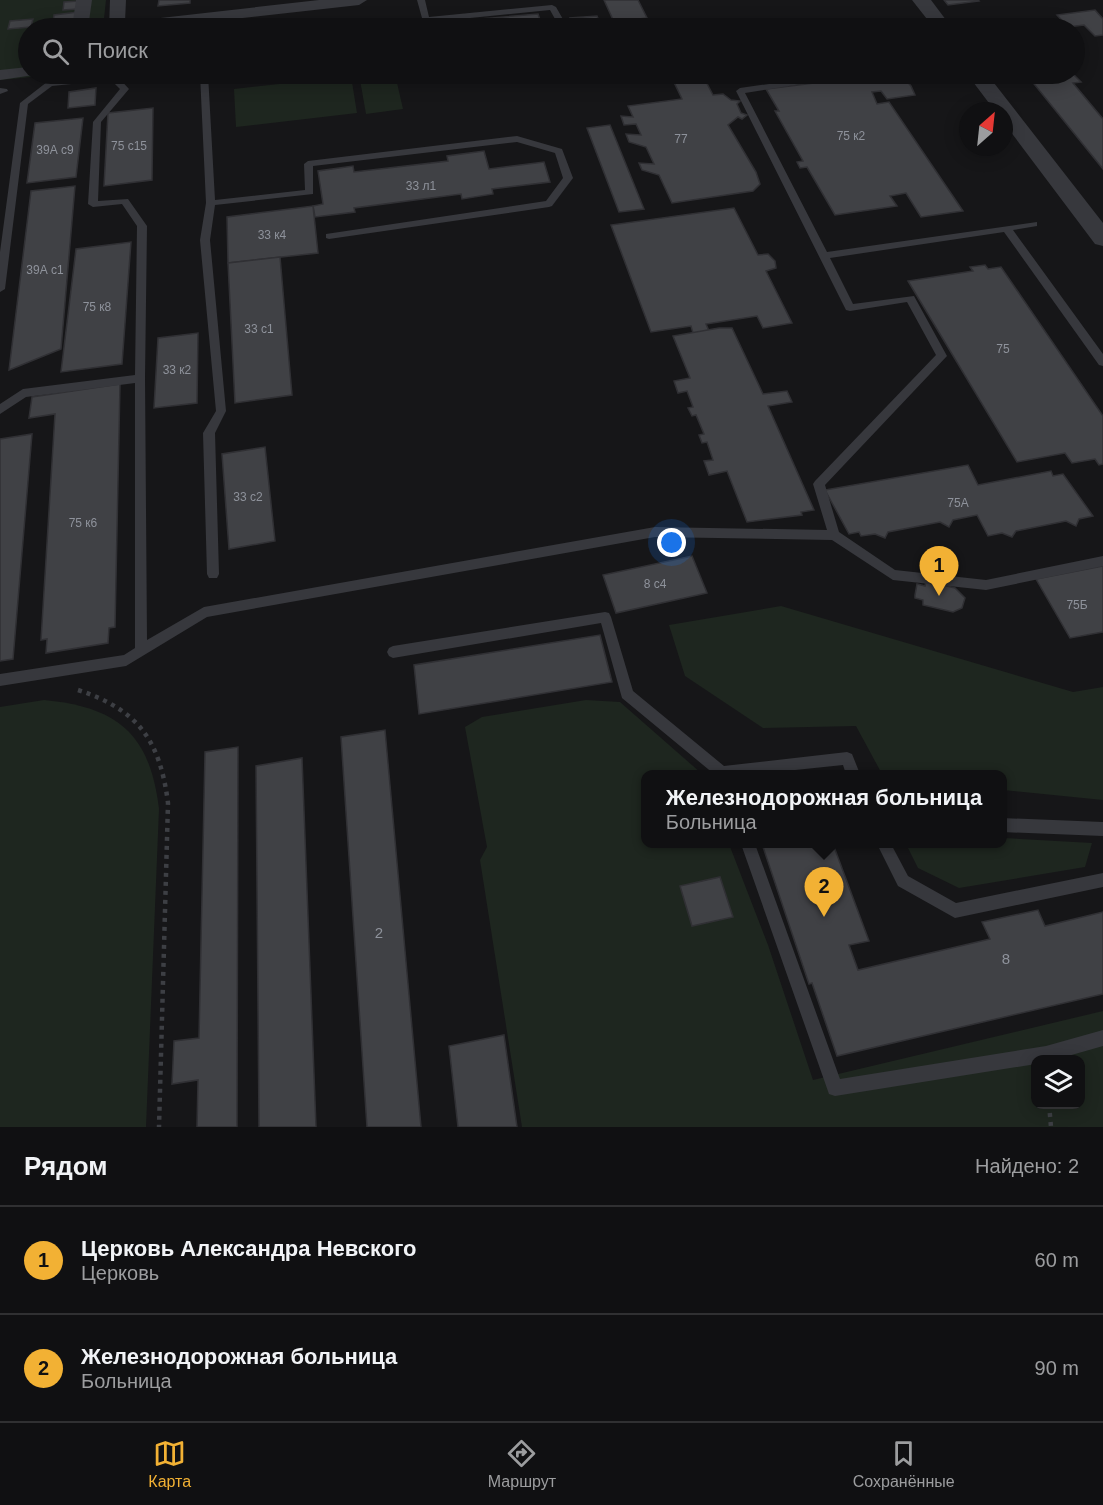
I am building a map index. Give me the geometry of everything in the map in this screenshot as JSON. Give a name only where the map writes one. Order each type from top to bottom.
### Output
[{"type":"street","points":[[81,18],[84,0]]},
{"type":"street","points":[[117,18],[118,0]]},
{"type":"street","points":[[233,18],[317,2],[359,0]]},
{"type":"street","points":[[921,0],[935,18]]},
{"type":"street","points":[[1,86],[18,77]]},
{"type":"street","points":[[985,84],[1103,238]]},
{"type":"lane","points":[[421,0],[426,18]]},
{"type":"lane","points":[[471,18],[552,7],[558,18]]},
{"type":"lane","points":[[0,290],[24,103],[50,84]]},
{"type":"lane","points":[[121,84],[125,89],[97,122],[93,204],[125,201],[142,226],[141,651]]},
{"type":"lane","points":[[205,84],[211,202],[205,240],[221,411],[209,433],[213,574]]},
{"type":"lane","points":[[786,84],[740,91],[850,308],[910,298],[942,356],[819,484],[834,535]]},
{"type":"lane","points":[[211,202],[310,192],[308,164],[517,139],[559,151],[568,178],[549,204],[329,236]]},
{"type":"lane","points":[[823,256],[1034,224]]},
{"type":"lane","points":[[1006,228],[1103,362]]},
{"type":"lane","points":[[0,411],[23,393],[140,378]]},
{"type":"lane","points":[[0,680],[126,660],[204,612],[655,532],[834,535],[893,575],[986,585],[1103,561]]},
{"type":"lane","points":[[393,652],[605,617],[627,694],[720,770]]},
{"type":"lane","points":[[749,770],[847,758],[852,770]]},
{"type":"lane","points":[[1007,825],[1103,829]]},
{"type":"lane","points":[[750,848],[835,1088],[1046,1054],[1103,1038]]},
{"type":"lane","points":[[886,848],[903,881],[955,911],[1103,880]]},
{"type":"path","points":[[69,687],[115,703],[133,717],[148,734],[159,755],[166,778],[168,803],[159,1127]]},
{"type":"path","points":[[1049,1109],[1051,1127]]},
{"type":"shaded area","points":[[0,0],[106,0],[104,18],[18,18],[18,78],[0,80]]},
{"type":"shaded area","points":[[279,84],[352,84],[357,113],[236,127],[234,89]]},
{"type":"shaded area","points":[[361,84],[397,84],[403,109],[366,114]]},
{"type":"shaded area","points":[[781,606],[1073,692],[1103,687],[1103,800],[1007,790],[1007,770],[880,770],[856,726],[763,728],[685,676],[669,625]]},
{"type":"shaded area","points":[[44,700],[92,709],[111,718],[126,729],[138,743],[148,761],[155,783],[159,809],[146,1127],[0,1127],[0,707]]},
{"type":"shaded area","points":[[586,700],[620,702],[698,770],[641,770],[641,848],[731,848],[768,945],[813,1080],[1103,1011],[1103,1127],[522,1127],[480,860],[487,847],[465,727],[482,717]],"holes":[[[720,877],[733,917],[681,886]]]},
{"type":"shaded area","points":[[1007,838],[1092,843],[1085,867],[959,888],[918,868],[908,848],[1007,848]]},
{"type":"building","points":[[159,0],[190,0],[190,3],[158,6]]},
{"type":"building","points":[[604,0],[638,0],[647,18],[612,18]]},
{"type":"building","points":[[944,0],[978,0],[979,1],[948,5]]},
{"type":"building","points":[[79,1],[79,9],[63,10],[64,2]]},
{"type":"building","points":[[1095,10],[1103,19],[1103,35],[1095,36],[1085,26],[1085,18],[1060,18],[1057,15]]},
{"type":"building","points":[[78,12],[77,18],[54,18],[54,15]]},
{"type":"building","points":[[538,14],[539,18],[492,18]]},
{"type":"building","points":[[597,16],[598,18],[570,18]]},
{"type":"building","points":[[18,20],[18,28],[8,29],[10,21]]},
{"type":"building","points":[[675,84],[707,84],[713,95],[723,94],[731,100],[740,101],[737,104],[741,113],[747,115],[742,119],[738,117],[728,125],[756,172],[760,184],[753,191],[672,203],[659,175],[642,170],[639,163],[654,164],[646,147],[629,142],[626,134],[641,135],[636,124],[624,125],[621,116],[633,117],[628,106],[682,99]]},
{"type":"building","points":[[806,84],[909,84],[915,95],[887,99],[881,91],[872,92],[877,104],[889,102],[963,211],[921,217],[906,193],[890,196],[897,206],[835,215],[807,167],[800,168],[797,162],[803,161],[775,111],[779,111],[766,89]]},
{"type":"building","points":[[1034,84],[1074,84],[1103,119],[1103,169]]},
{"type":"building","points":[[96,88],[95,105],[68,108],[69,92]]},
{"type":"building","points":[[153,108],[152,180],[104,186],[108,113]]},
{"type":"building","points":[[83,118],[76,177],[27,183],[35,123]]},
{"type":"building","points":[[610,125],[644,209],[619,212],[587,128]]},
{"type":"building","points":[[484,151],[489,169],[544,162],[550,182],[492,189],[493,194],[462,199],[461,194],[354,208],[355,212],[315,217],[313,206],[323,204],[318,171],[353,166],[354,172],[448,161],[447,156]]},
{"type":"building","points":[[75,186],[61,349],[9,370],[31,191]]},
{"type":"building","points":[[313,206],[318,253],[228,263],[227,217]]},
{"type":"building","points":[[734,208],[758,255],[768,254],[775,261],[776,268],[766,271],[792,323],[763,328],[757,316],[706,324],[709,331],[693,333],[691,326],[651,332],[611,225]]},
{"type":"building","points":[[131,242],[122,364],[61,372],[76,249]]},
{"type":"building","points":[[280,257],[292,395],[235,403],[228,263]]},
{"type":"building","points":[[985,265],[988,269],[1001,267],[1103,416],[1103,464],[1099,465],[1095,459],[1072,463],[1065,453],[1017,462],[908,281],[973,271],[970,267]]},
{"type":"building","points":[[732,328],[763,394],[787,391],[792,402],[768,406],[814,510],[801,512],[802,515],[747,522],[727,471],[709,475],[704,461],[713,460],[707,442],[702,443],[699,435],[704,434],[696,415],[692,416],[688,408],[693,407],[687,391],[678,393],[674,381],[690,378],[673,336]]},
{"type":"building","points":[[198,333],[197,403],[154,408],[158,338]]},
{"type":"building","points":[[120,384],[115,627],[109,628],[108,643],[46,653],[47,639],[41,640],[55,414],[29,418],[32,397]]},
{"type":"building","points":[[32,434],[13,659],[0,661],[0,439]]},
{"type":"building","points":[[265,447],[275,541],[229,549],[222,454]]},
{"type":"building","points":[[968,465],[978,485],[1051,471],[1053,476],[1063,474],[1093,516],[1079,519],[1076,526],[1066,521],[1016,531],[1012,537],[1002,533],[988,536],[977,515],[953,520],[949,527],[940,522],[888,532],[885,538],[875,534],[861,536],[859,532],[849,534],[825,490]]},
{"type":"building","points":[[692,556],[707,593],[616,613],[603,575]]},
{"type":"building","points":[[1103,566],[1103,632],[1070,638],[1036,579]]},
{"type":"building","points":[[926,581],[955,588],[965,598],[962,608],[953,612],[923,605],[923,600],[915,598],[915,595],[917,584],[925,586]]},
{"type":"building","points":[[600,635],[612,682],[419,714],[414,665]]},
{"type":"building","points":[[385,730],[421,1127],[367,1127],[341,737]]},
{"type":"building","points":[[238,747],[237,1127],[197,1127],[198,1080],[172,1084],[174,1041],[199,1038],[205,752]]},
{"type":"building","points":[[302,758],[316,1127],[259,1127],[256,766]]},
{"type":"building","points":[[763,848],[834,848],[869,941],[849,945],[858,970],[990,939],[982,922],[1038,910],[1045,926],[1103,912],[1103,994],[837,1056],[812,983],[809,984]]},
{"type":"building","points":[[720,877],[733,917],[692,926],[680,886]]},
{"type":"building","points":[[504,1035],[517,1127],[458,1127],[449,1046]]},
{"type":"place","name":"Церковь Александра Невского","points":[[939,596]]},
{"type":"place","name":"Железнодорожная больница","points":[[824,917]]}]
